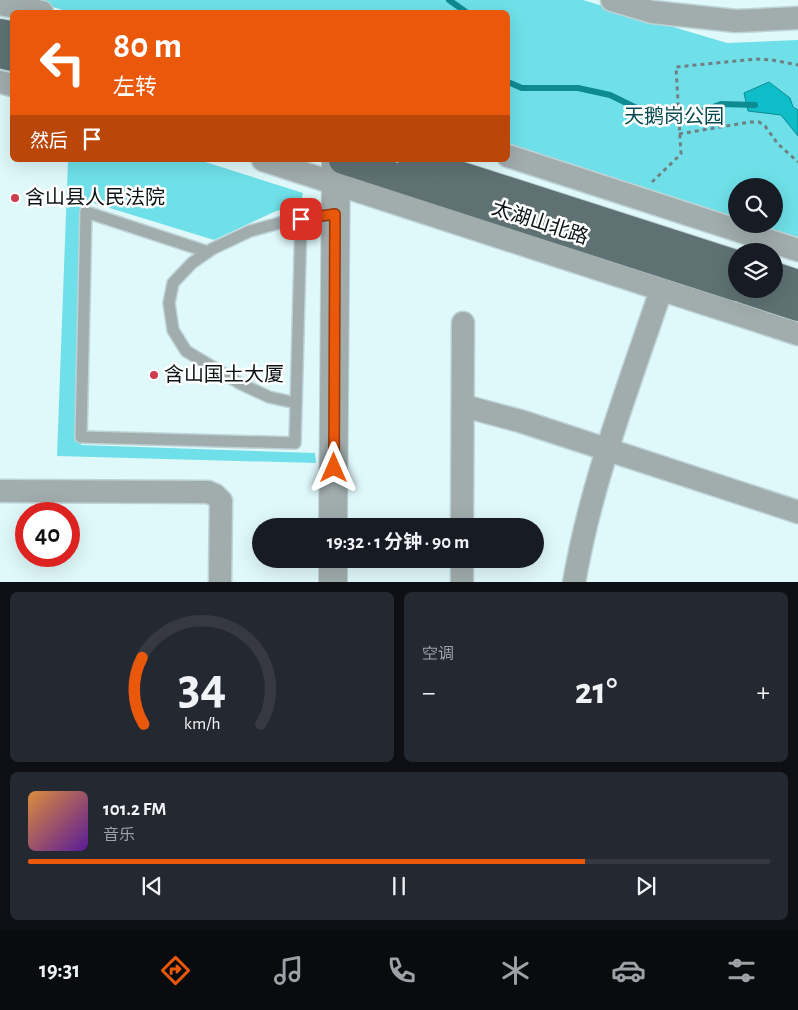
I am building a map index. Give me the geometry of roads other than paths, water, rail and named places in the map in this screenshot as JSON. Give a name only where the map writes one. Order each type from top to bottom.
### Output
[{"type":"main road","name":"太湖山北路","points":[[418,162],[728,261]]},
{"type":"main road","name":"太湖山北路","points":[[338,168],[728,285]]},
{"type":"main road","points":[[783,279],[798,284]]},
{"type":"main road","points":[[772,298],[798,306]]},
{"type":"street","points":[[613,0],[652,12],[727,20],[798,18]]},
{"type":"street","points":[[0,4],[32,10]]},
{"type":"street","points":[[510,157],[798,250]]},
{"type":"street","points":[[282,162],[338,168],[661,290],[798,334]]},
{"type":"street","points":[[333,518],[335,214],[338,168]]},
{"type":"street","points":[[574,582],[581,543],[608,449],[661,290]]},
{"type":"street","points":[[462,518],[463,323]]},
{"type":"street","points":[[464,406],[520,421],[798,512]]},
{"type":"street","points":[[0,491],[208,492],[215,494],[220,501],[220,582]]},
{"type":"street","points":[[333,568],[333,582]]},
{"type":"street","points":[[462,568],[462,582]]},
{"type":"lane","points":[[208,252],[86,212],[81,437],[295,443],[301,219]]},
{"type":"lane","points":[[296,403],[269,397],[206,365],[186,351],[173,330],[169,303],[174,283],[192,263],[208,252],[250,231],[287,221],[335,214]]},
{"type":"waterway","points":[[449,0],[463,10]]},
{"type":"waterway","points":[[510,83],[522,88],[578,88],[610,95],[651,115],[689,116],[721,104],[755,105]]},
{"type":"place","name":"含山县人民法院","points":[[15,198]]},
{"type":"place","name":"含山国土大厦","points":[[154,375]]},
{"type":"park label","name":"天鹅岗公园","points":[[674,117]]}]
